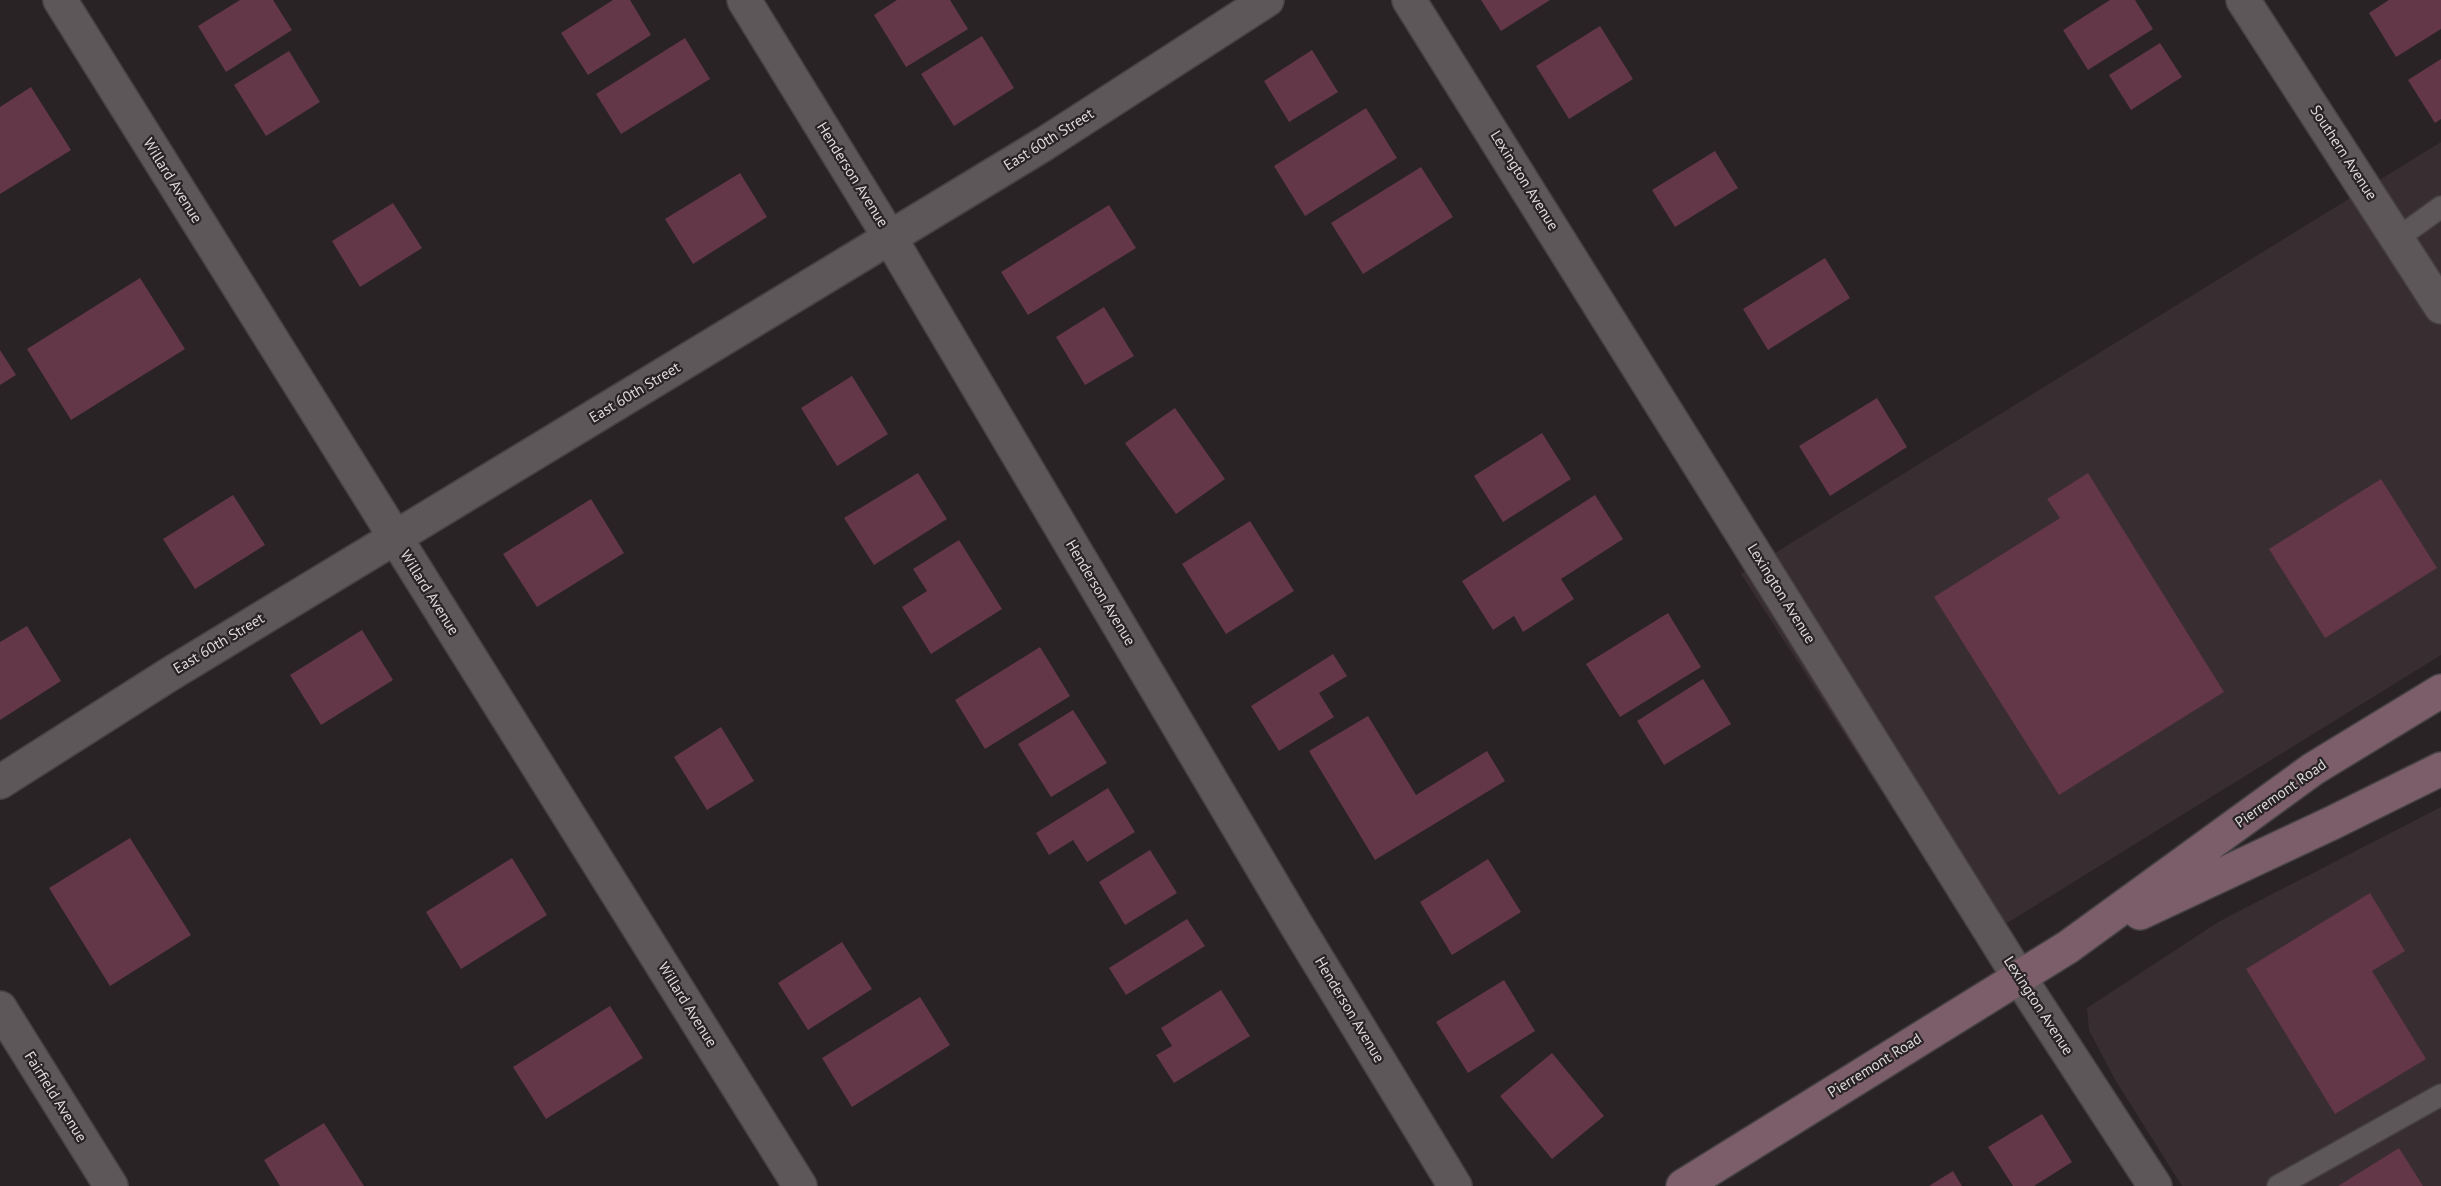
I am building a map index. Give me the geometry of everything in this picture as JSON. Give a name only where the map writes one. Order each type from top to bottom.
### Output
[{"type":"main road","name":"Pierremont Road","points":[[1683,1186],[2068,946],[2313,769],[2441,691]]},
{"type":"main road","name":"Pierremont Road","points":[[2068,946],[2332,823],[2441,769]]},
{"type":"street","name":"Willard Avenue","points":[[60,0],[800,1186]]},
{"type":"street","name":"Henderson Avenue","points":[[744,0],[890,238],[1291,916],[1455,1186]]},
{"type":"street","name":"East 60th Street","points":[[0,782],[170,674],[1044,144],[1267,0]]},
{"type":"street","name":"Lexington Avenue","points":[[1409,0],[2019,977],[2155,1186]]},
{"type":"street","name":"Southern Avenue","points":[[2243,0],[2441,306]]},
{"type":"street","name":"Fairfield Avenue","points":[[0,1008],[111,1186]]},
{"type":"lane","points":[[2398,238],[2441,207]]},
{"type":"lane","points":[[2277,1186],[2441,1095]]},
{"type":"shaded area","points":[[2441,142],[2441,655],[1978,941],[1741,574]]},
{"type":"shaded area","points":[[2441,807],[2441,1186],[2182,1186],[2114,1078],[2089,1030],[2087,1008],[2220,921]]},
{"type":"building","points":[[240,0],[273,0],[292,30],[226,72],[198,26]]},
{"type":"building","points":[[613,0],[630,0],[651,35],[588,75],[561,33]]},
{"type":"building","points":[[897,0],[950,0],[968,29],[906,67],[874,15]]},
{"type":"building","points":[[1481,0],[1550,0],[1501,31]]},
{"type":"building","points":[[2110,0],[2135,0],[2153,29],[2088,70],[2063,30]]},
{"type":"building","points":[[2389,0],[2441,0],[2441,29],[2396,57],[2369,13]]},
{"type":"building","points":[[1600,26],[1633,79],[1569,119],[1536,66]]},
{"type":"building","points":[[982,36],[1014,88],[954,126],[921,74]]},
{"type":"building","points":[[685,38],[710,79],[621,134],[596,94]]},
{"type":"building","points":[[2160,43],[2182,77],[2131,110],[2109,75]]},
{"type":"building","points":[[1312,50],[1338,92],[1289,122],[1264,81]]},
{"type":"building","points":[[289,51],[320,102],[266,136],[234,85]]},
{"type":"building","points":[[2441,59],[2441,119],[2435,123],[2408,80]]},
{"type":"building","points":[[31,87],[71,150],[0,194],[0,107]]},
{"type":"building","points":[[1366,108],[1397,158],[1305,216],[1274,166]]},
{"type":"building","points":[[1715,151],[1738,188],[1675,227],[1652,190]]},
{"type":"building","points":[[1421,167],[1453,217],[1363,274],[1331,223]]},
{"type":"building","points":[[740,173],[767,217],[693,264],[665,219]]},
{"type":"building","points":[[393,203],[422,248],[360,287],[332,241]]},
{"type":"building","points":[[1109,205],[1136,248],[1028,315],[1001,272]]},
{"type":"building","points":[[1825,258],[1850,298],[1768,350],[1743,309]]},
{"type":"building","points":[[140,278],[185,349],[71,420],[27,349]]},
{"type":"building","points":[[1104,307],[1134,356],[1085,385],[1056,337]]},
{"type":"building","points":[[0,350],[16,375],[0,385]]},
{"type":"building","points":[[852,376],[888,434],[837,466],[801,408]]},
{"type":"building","points":[[1877,398],[1907,447],[1830,496],[1799,446]]},
{"type":"building","points":[[1175,408],[1225,479],[1176,514],[1125,443]]},
{"type":"building","points":[[1542,433],[1571,479],[1503,522],[1474,476]]},
{"type":"building","points":[[918,473],[947,519],[874,565],[844,518]]},
{"type":"building","points":[[2088,473],[2224,692],[2059,795],[1934,597],[2060,518],[2047,499]]},
{"type":"building","points":[[2381,479],[2437,568],[2325,638],[2269,549]]},
{"type":"building","points":[[233,495],[265,545],[195,589],[163,539]]},
{"type":"building","points":[[1595,495],[1623,539],[1561,579],[1574,599],[1523,632],[1514,616],[1493,630],[1462,581]]},
{"type":"building","points":[[591,499],[624,553],[537,607],[503,554]]},
{"type":"building","points":[[1250,521],[1294,591],[1226,634],[1182,564]]},
{"type":"building","points":[[959,540],[1002,609],[931,654],[902,607],[927,591],[913,569]]},
{"type":"building","points":[[1668,613],[1701,667],[1620,717],[1586,664]]},
{"type":"building","points":[[27,626],[61,681],[0,720],[0,642]]},
{"type":"building","points":[[362,630],[393,680],[321,725],[290,675]]},
{"type":"building","points":[[1040,647],[1070,696],[985,749],[955,700]]},
{"type":"building","points":[[1333,654],[1347,676],[1319,693],[1334,717],[1279,751],[1251,706]]},
{"type":"building","points":[[1703,679],[1731,724],[1664,765],[1637,721]]},
{"type":"building","points":[[1073,710],[1107,763],[1051,797],[1018,744]]},
{"type":"building","points":[[1368,716],[1416,795],[1487,751],[1505,781],[1375,860],[1309,751]]},
{"type":"building","points":[[721,727],[754,781],[707,810],[674,757]]},
{"type":"building","points":[[1108,788],[1135,832],[1087,862],[1073,840],[1049,855],[1036,833]]},
{"type":"building","points":[[130,838],[191,935],[110,986],[49,888]]},
{"type":"building","points":[[1150,850],[1177,893],[1125,925],[1099,882]]},
{"type":"building","points":[[512,858],[547,915],[461,969],[426,912]]},
{"type":"building","points":[[1488,859],[1521,912],[1452,955],[1420,902]]},
{"type":"building","points":[[2370,893],[2405,951],[2372,971],[2426,1059],[2335,1114],[2246,969]]},
{"type":"building","points":[[1187,919],[1205,946],[1126,995],[1109,968]]},
{"type":"building","points":[[842,942],[872,989],[808,1030],[778,983]]},
{"type":"building","points":[[1504,980],[1535,1031],[1468,1073],[1436,1022]]},
{"type":"building","points":[[1221,990],[1250,1036],[1174,1083],[1156,1055],[1172,1046],[1161,1028]]},
{"type":"building","points":[[920,997],[950,1045],[852,1107],[822,1058]]},
{"type":"building","points":[[610,1006],[643,1058],[546,1119],[513,1067]]},
{"type":"building","points":[[1552,1053],[1604,1116],[1552,1159],[1500,1096]]},
{"type":"building","points":[[2042,1114],[2072,1162],[2034,1186],[2013,1186],[1988,1147]]},
{"type":"building","points":[[324,1123],[364,1186],[280,1186],[264,1160]]},
{"type":"building","points":[[2399,1148],[2423,1186],[2338,1186]]},
{"type":"building","points":[[1953,1171],[1962,1186],[1929,1186]]}]
